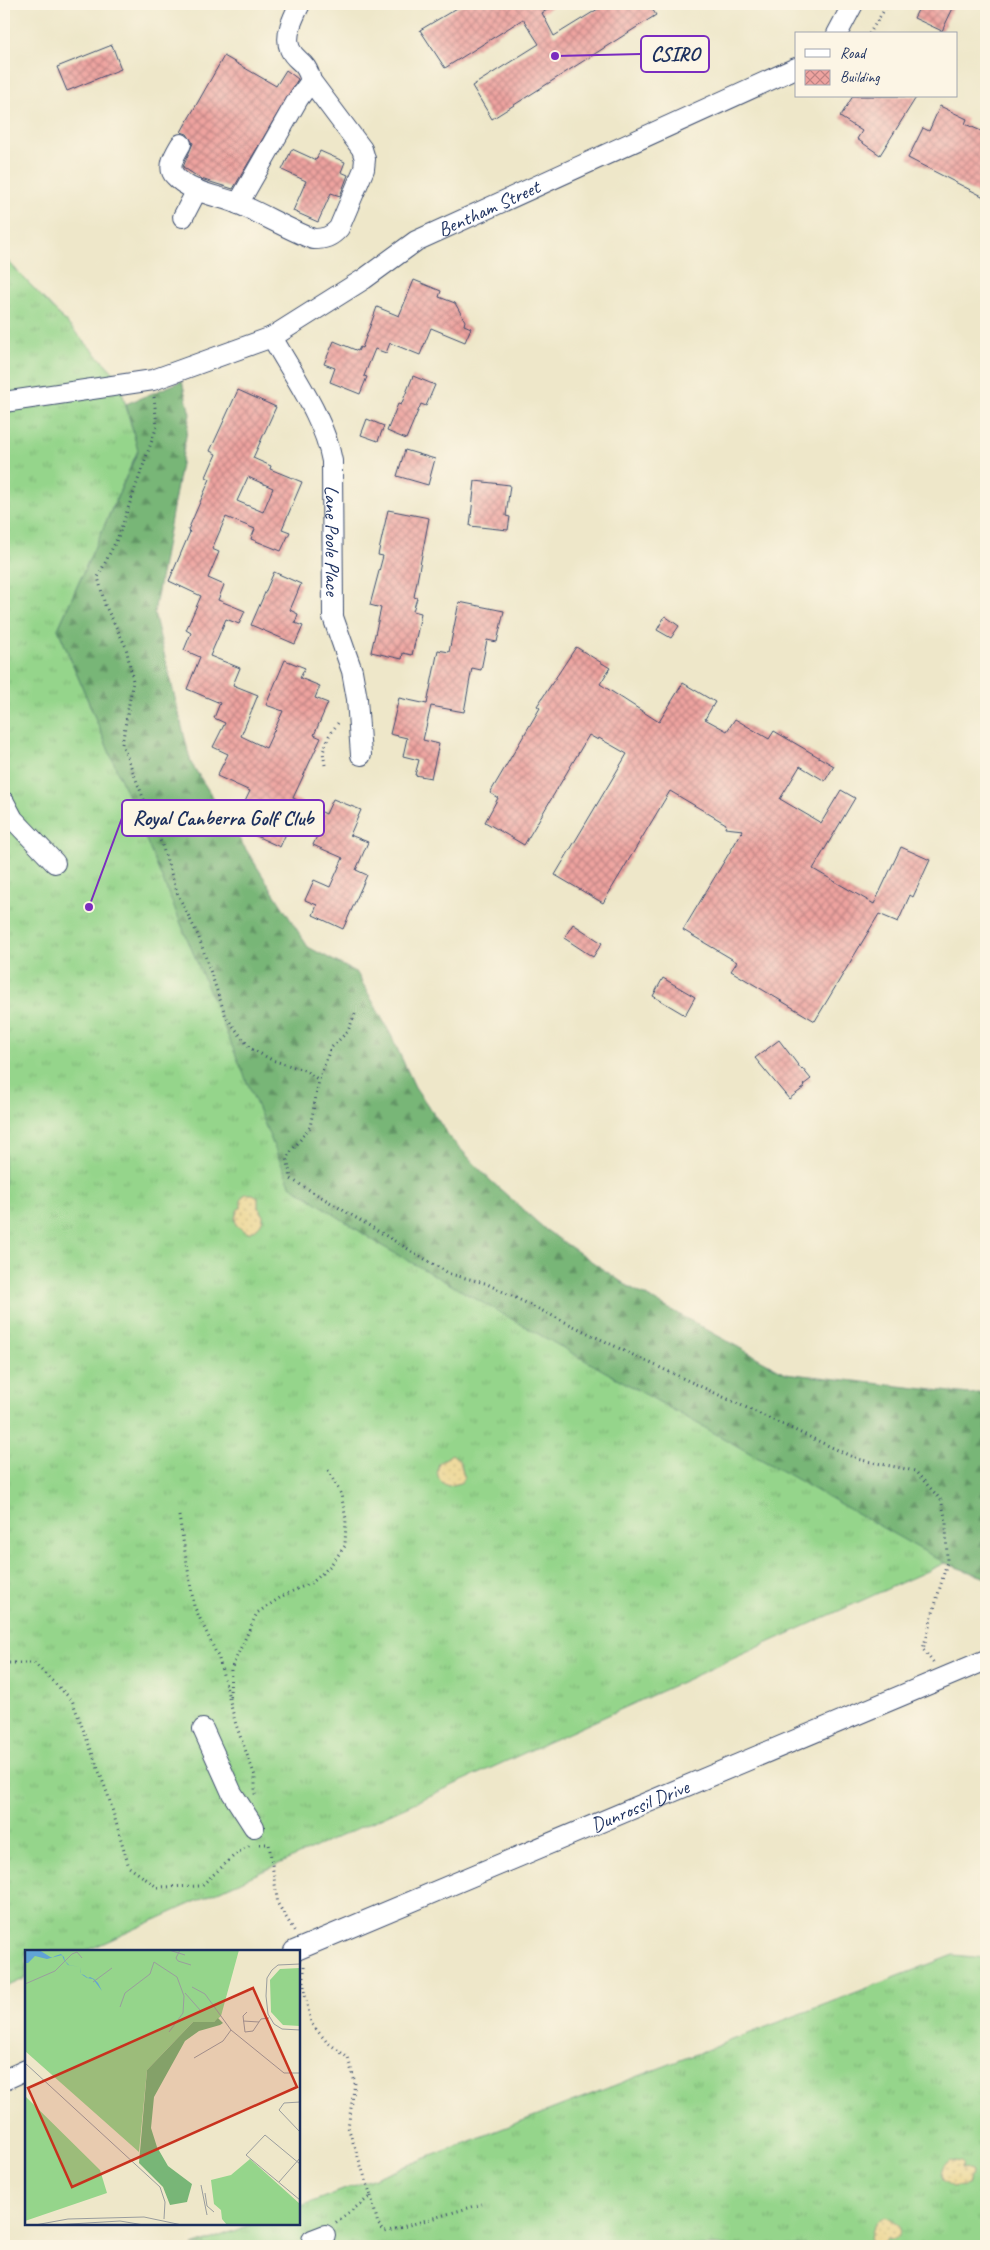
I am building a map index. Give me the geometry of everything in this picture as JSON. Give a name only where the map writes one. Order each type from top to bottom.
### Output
[{"type":"street","points":[[180,144],[171,167],[175,176],[197,190],[238,204],[313,239],[325,239],[334,234],[339,228],[364,169],[365,159],[362,149],[310,81],[308,68],[290,49],[288,38],[300,4]]},
{"type":"street","points":[[838,32],[853,4]]},
{"type":"street","name":"Bentham Street","points":[[4,402],[153,380],[272,337],[364,279],[416,241],[795,68]]},
{"type":"street","points":[[238,204],[310,81]]},
{"type":"street","points":[[182,217],[197,190]]},
{"type":"street","name":"Lane Poole Place","points":[[272,337],[323,429],[329,446],[332,461],[333,616],[352,672],[357,699],[361,754]]},
{"type":"street","points":[[4,802],[13,819],[55,863]]},
{"type":"street","name":"Dunrossil Drive","points":[[298,1949],[945,1679],[986,1660]]},
{"type":"street","points":[[203,1729],[232,1793],[254,1827]]},
{"type":"street","points":[[4,2080],[25,2070]]},
{"type":"path","points":[[870,32],[888,4]]},
{"type":"path","points":[[153,380],[157,426],[118,537],[98,578],[105,605],[126,646],[133,682],[122,744],[162,845],[178,895],[198,935],[226,1017],[250,1048],[272,1060],[304,1070],[319,1080]]},
{"type":"path","points":[[355,1014],[348,1031],[330,1049],[319,1080],[310,1127],[287,1157],[291,1179],[450,1274],[485,1283],[635,1356],[857,1459],[915,1472],[942,1500],[946,1521],[947,1562],[923,1648],[945,1679]]},
{"type":"path","points":[[229,1699],[231,1669],[257,1613],[284,1595],[313,1582],[330,1566],[345,1546],[346,1519],[341,1494],[328,1470]]},
{"type":"path","points":[[180,1516],[194,1606],[219,1659],[236,1725],[255,1776],[254,1827]]},
{"type":"path","points":[[4,1663],[34,1664],[72,1700],[108,1795],[129,1867],[157,1887],[201,1886],[237,1853],[254,1843],[269,1844],[278,1904],[298,1949]]},
{"type":"path","points":[[300,1963],[311,2023],[326,2041],[348,2058],[355,2083],[348,2127],[371,2196],[378,2224],[385,2232],[482,2204]]},
{"type":"path","points":[[318,2237],[371,2196]]},
{"type":"green space","points":[[4,257],[118,377],[138,450],[58,629],[291,1185],[376,1242],[947,1562],[88,1950],[25,1950],[25,1978],[4,1988]]},
{"type":"green space","points":[[182,381],[190,414],[154,613],[191,763],[308,947],[357,973],[391,1035],[415,1087],[451,1139],[491,1181],[546,1230],[626,1285],[785,1373],[969,1394],[986,1392],[986,1578],[945,1563],[382,1246],[290,1185],[58,629],[138,451],[126,404]]},
{"type":"green space","points":[[953,1955],[986,1958],[986,2246],[193,2246],[250,2225],[300,2225],[300,2207]]},
{"type":"sand","points":[[245,1194],[253,1194],[258,1197],[258,1207],[263,1214],[259,1226],[248,1233],[236,1225],[235,1217],[238,1209],[241,1208],[241,1199]]},
{"type":"sand","points":[[452,1454],[460,1461],[464,1477],[461,1483],[448,1486],[438,1477],[439,1463]]},
{"type":"sand","points":[[950,2160],[961,2162],[964,2165],[961,2170],[969,2169],[971,2173],[968,2184],[953,2187],[943,2181],[943,2169]]},
{"type":"sand","points":[[886,2217],[899,2225],[899,2234],[892,2240],[887,2239],[883,2246],[874,2246],[870,2242],[872,2229],[875,2223]]},
{"type":"building","points":[[464,4],[557,4],[542,13],[554,36],[606,4],[649,4],[656,15],[492,119],[472,86],[539,44],[523,19],[445,68],[420,30]]},
{"type":"building","points":[[921,4],[955,4],[942,31],[914,18]]},
{"type":"building","points":[[112,45],[121,69],[67,91],[57,67]]},
{"type":"building","points":[[224,56],[276,86],[286,70],[298,79],[233,189],[201,179],[183,167],[193,143],[187,134],[181,132]]},
{"type":"building","points":[[852,98],[916,98],[880,155],[857,139],[862,131],[840,117]]},
{"type":"building","points":[[940,106],[967,119],[965,124],[986,133],[986,198],[908,158],[923,128],[929,131]]},
{"type":"building","points":[[292,149],[316,160],[320,151],[345,162],[341,172],[348,175],[340,196],[331,193],[318,222],[293,211],[306,181],[282,170]]},
{"type":"building","points":[[414,280],[441,291],[439,297],[455,303],[465,321],[464,325],[471,328],[465,342],[431,328],[420,355],[390,343],[386,353],[375,349],[364,376],[367,377],[360,394],[330,382],[335,368],[324,364],[334,341],[358,351],[360,347],[362,348],[377,307],[399,316]]},
{"type":"building","points":[[413,376],[435,385],[426,406],[421,404],[406,439],[387,431],[398,404],[401,405]]},
{"type":"building","points":[[238,390],[276,407],[253,458],[271,466],[270,469],[302,482],[282,529],[290,532],[281,551],[251,539],[255,529],[226,517],[212,549],[219,552],[208,578],[224,585],[218,600],[245,611],[239,624],[226,619],[210,656],[240,668],[233,685],[258,695],[241,736],[266,748],[283,711],[266,705],[285,660],[305,668],[300,678],[320,686],[315,698],[328,703],[314,735],[321,738],[293,798],[326,814],[333,799],[361,810],[350,835],[368,842],[356,870],[367,875],[343,929],[313,915],[317,905],[305,900],[314,880],[330,887],[343,858],[313,845],[320,829],[293,818],[280,847],[254,835],[262,817],[242,808],[250,791],[217,776],[228,754],[213,747],[225,723],[214,718],[220,703],[187,689],[200,657],[184,650],[191,633],[186,630],[201,596],[169,581],[210,479],[206,477],[216,454],[210,451]],"holes":[[[248,477],[273,488],[263,512],[237,501]]]},
{"type":"building","points":[[367,419],[384,426],[378,441],[361,435]]},
{"type":"building","points":[[405,450],[435,459],[428,485],[397,476]]},
{"type":"building","points":[[475,481],[510,485],[506,516],[510,517],[508,530],[470,526]]},
{"type":"building","points":[[388,510],[429,518],[414,597],[417,598],[413,611],[421,613],[418,629],[412,655],[403,653],[402,659],[371,652],[381,608],[370,605],[383,556],[378,555]]},
{"type":"building","points":[[274,572],[301,584],[290,610],[298,614],[295,623],[303,626],[295,644],[251,625]]},
{"type":"building","points":[[459,602],[504,611],[497,642],[487,640],[481,670],[472,668],[464,712],[431,706],[423,740],[439,744],[431,778],[415,775],[419,760],[403,756],[407,738],[390,734],[399,698],[427,704],[438,650],[449,652]]},
{"type":"building","points":[[665,616],[679,626],[671,638],[657,630]]},
{"type":"building","points":[[576,647],[610,668],[600,684],[659,722],[683,683],[715,702],[705,719],[727,731],[735,719],[769,739],[774,731],[834,766],[825,781],[800,766],[780,799],[821,823],[841,790],[855,798],[813,869],[874,904],[901,847],[930,860],[913,897],[910,895],[898,922],[879,914],[815,1021],[731,971],[737,962],[683,930],[743,830],[725,828],[726,824],[670,791],[603,903],[555,875],[627,754],[599,738],[598,740],[589,735],[524,845],[485,822],[498,798],[490,793],[540,708],[537,706]]},
{"type":"building","points":[[573,924],[602,943],[593,957],[564,938]]},
{"type":"building","points":[[663,978],[695,997],[685,1015],[653,996]]},
{"type":"building","points":[[779,1040],[811,1079],[803,1085],[805,1087],[789,1099],[755,1058]]},
{"type":"place","name":"CSIRO","points":[[555,56]]},
{"type":"place","name":"Royal Canberra Golf Club","points":[[89,907]]}]
